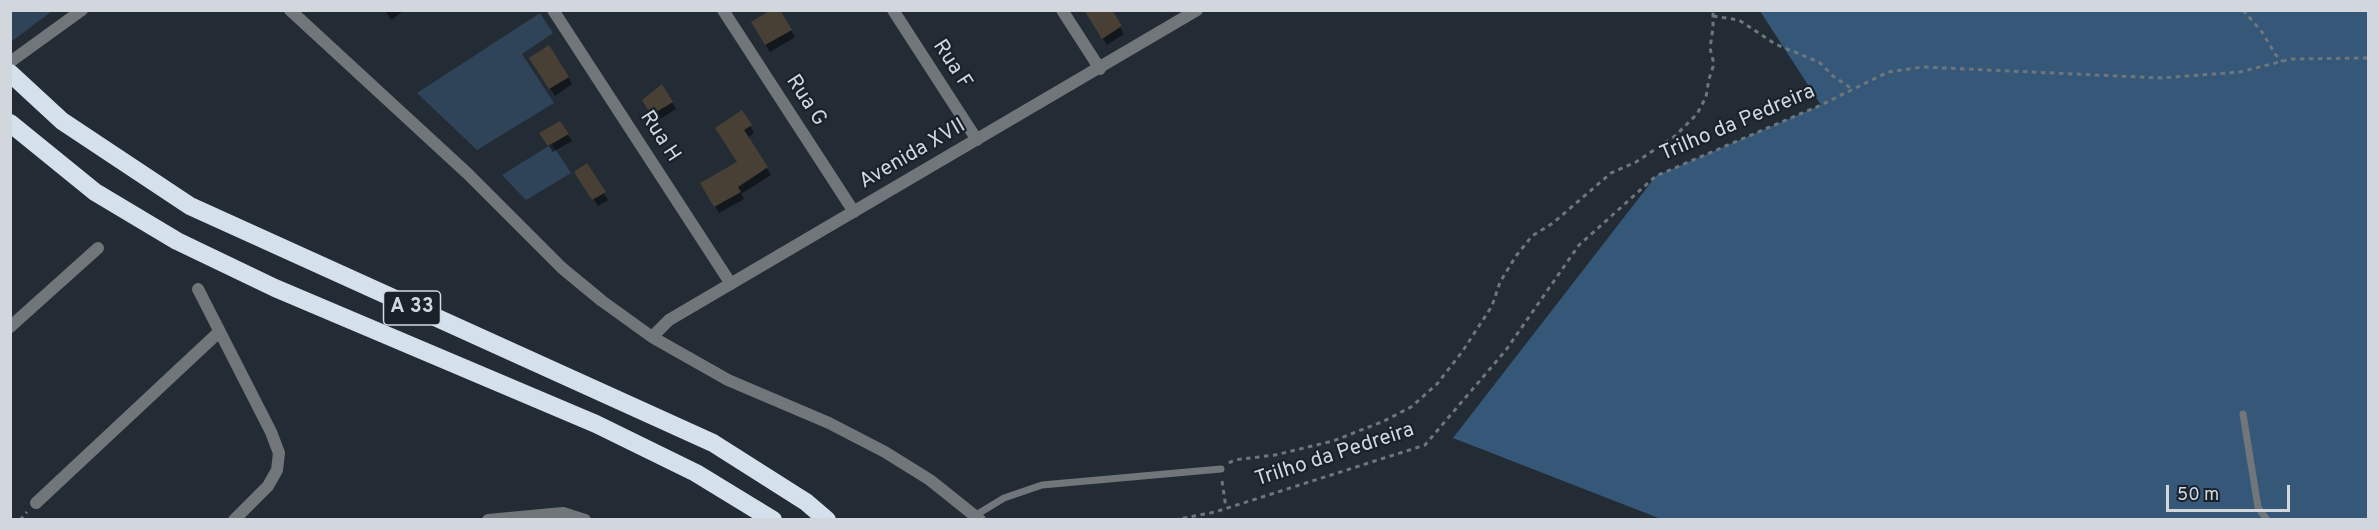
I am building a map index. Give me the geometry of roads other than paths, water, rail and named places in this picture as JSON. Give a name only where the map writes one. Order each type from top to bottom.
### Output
[{"type":"highway","name":"A 33","points":[[10,73],[62,120],[190,206],[713,443],[806,501],[827,519]]},
{"type":"highway","name":"A 33","points":[[10,123],[95,192],[177,241],[275,288],[596,424],[696,473],[773,519]]},
{"type":"street","points":[[10,62],[82,10]]},
{"type":"street","name":"Rua H","points":[[554,10],[731,284]]},
{"type":"street","name":"Rua G","points":[[723,10],[854,212]]},
{"type":"street","name":"Rua F","points":[[893,10],[977,140]]},
{"type":"street","points":[[1062,10],[1100,69]]},
{"type":"street","name":"Avenida XVII","points":[[652,337],[669,320],[1197,10]]},
{"type":"street","points":[[292,11],[468,174],[562,268],[602,301],[652,337],[728,380],[829,423],[885,452],[930,480],[978,517]]},
{"type":"street","points":[[10,327],[98,248]]},
{"type":"street","points":[[198,289],[271,432],[279,453],[278,470],[268,486],[234,519]]},
{"type":"street","points":[[36,503],[219,332]]},
{"type":"street","points":[[488,519],[563,513],[585,519]]},
{"type":"lane","points":[[2243,414],[2258,507],[2267,519]]},
{"type":"lane","points":[[978,517],[1004,498],[1042,485],[1221,469]]}]
